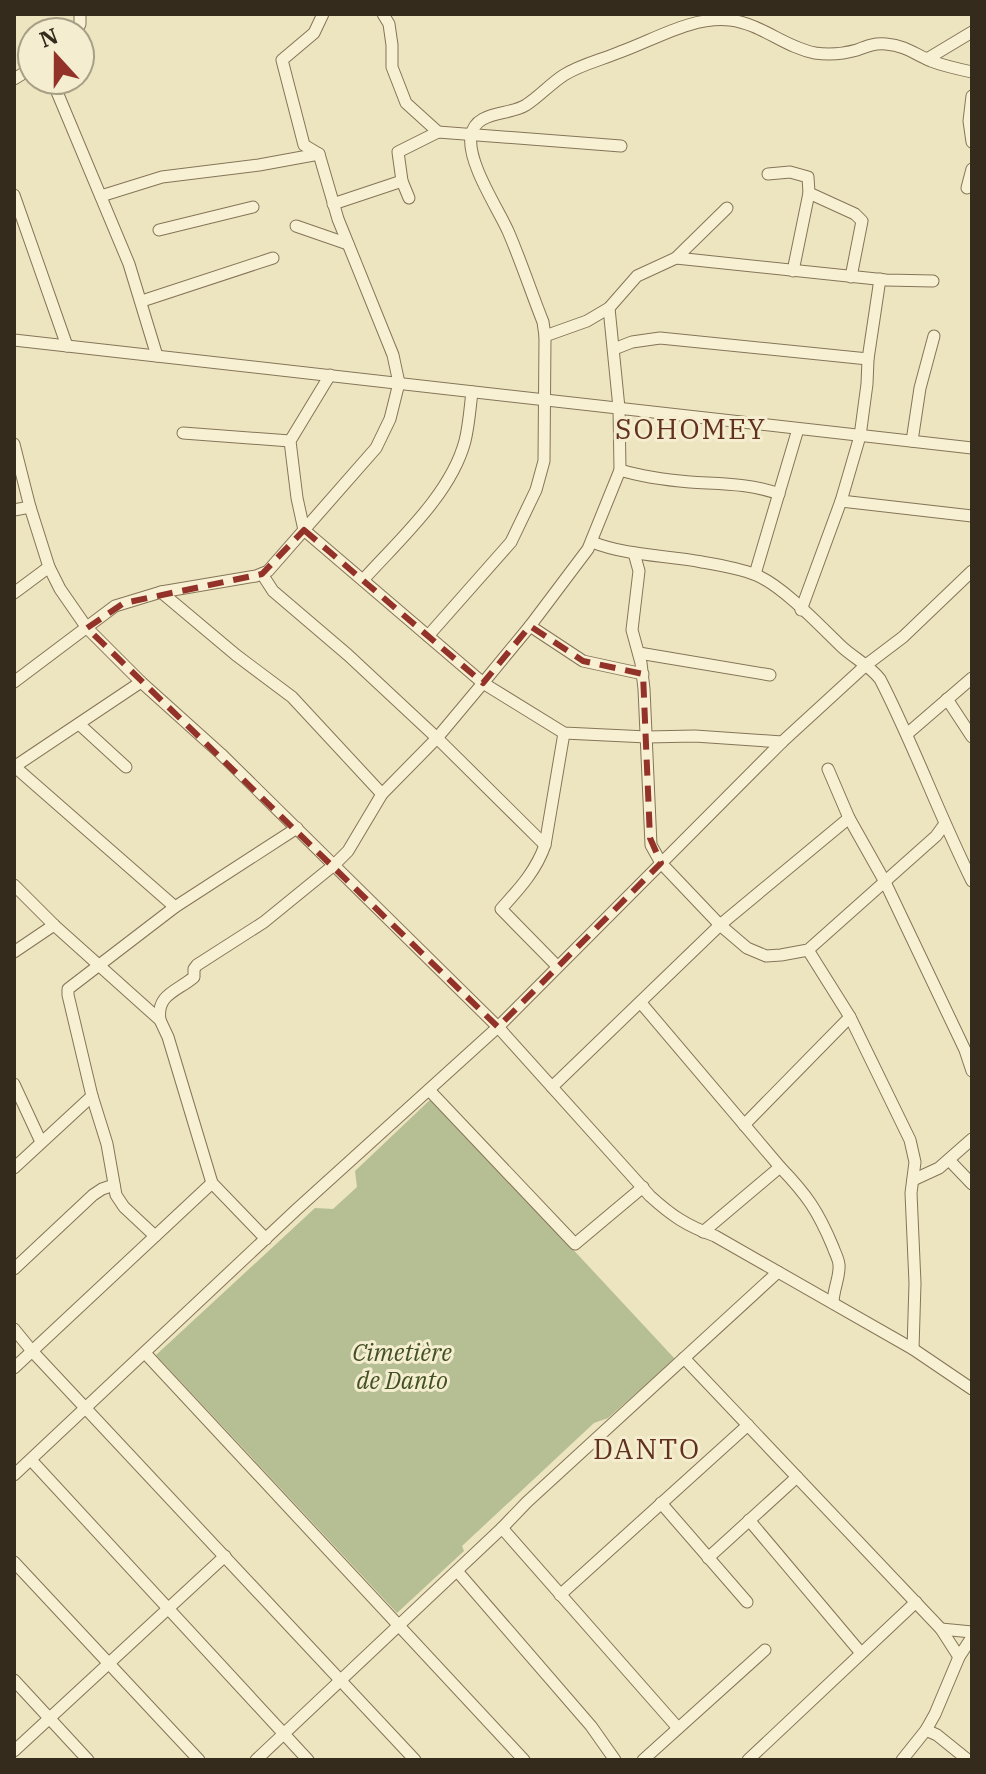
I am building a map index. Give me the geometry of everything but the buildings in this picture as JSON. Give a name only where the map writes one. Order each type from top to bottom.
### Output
[{"type":"street","points":[[14,682],[115,606],[161,592],[268,571],[376,448],[390,419],[399,383],[393,355],[333,204],[319,154],[304,145],[282,60],[314,33],[323,14]]},
{"type":"street","points":[[383,14],[389,24],[392,67],[406,103],[438,132]]},
{"type":"street","points":[[428,636],[511,542],[536,490],[544,461],[543,322],[517,254],[473,156],[471,135],[476,123],[486,117],[523,107],[562,76],[584,64],[683,27],[708,21],[728,20],[747,24],[791,46],[820,54],[846,52],[880,43],[901,46],[927,59],[972,72]]},
{"type":"street","points":[[927,59],[972,32]]},
{"type":"street","points":[[59,96],[129,264],[157,356]]},
{"type":"street","points":[[972,96],[969,121],[972,142]]},
{"type":"street","points":[[409,198],[402,181],[398,152],[438,132],[621,146]]},
{"type":"street","points":[[101,196],[162,177],[319,154]]},
{"type":"street","points":[[967,188],[972,169]]},
{"type":"street","points":[[768,174],[790,172],[808,177],[809,193],[793,271]]},
{"type":"street","points":[[333,204],[402,181]]},
{"type":"street","points":[[809,193],[855,214],[862,221],[851,277]]},
{"type":"street","points":[[14,195],[67,346]]},
{"type":"street","points":[[159,230],[253,207]]},
{"type":"street","points":[[545,336],[573,327],[609,308],[637,276],[676,258],[727,208]]},
{"type":"street","points":[[296,226],[348,244]]},
{"type":"street","points":[[142,301],[273,258]]},
{"type":"street","points":[[676,258],[851,277],[933,281]]},
{"type":"street","points":[[801,610],[841,501],[860,436],[880,279]]},
{"type":"street","points":[[266,1239],[212,1183],[168,1037],[160,1020],[160,1004],[194,977],[197,965],[264,922],[348,851],[382,794],[437,738],[483,683],[592,542],[620,470],[619,408],[609,308]]},
{"type":"street","points":[[912,441],[920,388],[934,336]]},
{"type":"street","points":[[614,349],[632,342],[660,338],[868,359]]},
{"type":"street","points":[[14,340],[972,448]]},
{"type":"street","points":[[330,375],[290,441],[304,530],[483,683],[564,733],[695,736],[782,742]]},
{"type":"street","points":[[363,580],[443,490],[465,442],[472,392]]},
{"type":"street","points":[[755,574],[798,429]]},
{"type":"street","points":[[183,433],[290,441]]},
{"type":"street","points":[[14,444],[49,567],[87,628],[221,754],[498,1027],[673,1217],[715,1236],[913,1349],[972,1389]]},
{"type":"street","points":[[620,470],[663,480],[728,483],[779,494]]},
{"type":"street","points":[[841,501],[972,516]]},
{"type":"street","points":[[14,510],[30,507]]},
{"type":"street","points":[[592,542],[634,553],[707,563],[755,574],[772,584],[866,665],[880,679],[907,734],[944,825],[972,881]]},
{"type":"street","points":[[634,553],[639,571],[632,630],[643,674],[651,845],[661,863],[720,925],[747,948],[766,956],[808,950],[936,836],[944,825]]},
{"type":"street","points":[[639,571],[653,555]]},
{"type":"street","points":[[14,593],[49,567]]},
{"type":"street","points":[[14,1475],[498,1027],[782,742],[866,665],[903,637],[972,571]]},
{"type":"street","points":[[262,574],[273,591],[328,637],[437,738],[545,845]]},
{"type":"street","points":[[161,592],[292,697],[382,794]]},
{"type":"street","points":[[530,626],[583,661],[643,674]]},
{"type":"street","points":[[639,653],[770,675]]},
{"type":"street","points":[[907,734],[972,678]]},
{"type":"street","points":[[141,682],[14,767],[175,907]]},
{"type":"street","points":[[947,699],[972,737]]},
{"type":"street","points":[[79,724],[126,767]]},
{"type":"street","points":[[557,966],[501,909],[534,870],[545,845],[564,733]]},
{"type":"street","points":[[828,769],[849,818],[968,1046],[972,1071]]},
{"type":"street","points":[[552,1087],[720,925],[849,818]]},
{"type":"street","points":[[155,1236],[120,1202],[114,1185],[107,1144],[92,1096],[68,993],[70,986],[175,907],[297,828]]},
{"type":"street","points":[[936,836],[950,838]]},
{"type":"street","points":[[14,885],[160,1020]]},
{"type":"street","points":[[14,952],[54,925]]},
{"type":"street","points":[[808,950],[850,1017],[910,1140],[915,1162],[911,1193],[915,1283],[913,1349]]},
{"type":"street","points":[[641,1003],[814,1206],[840,1264],[833,1303]]},
{"type":"street","points":[[744,1125],[850,1017]]},
{"type":"street","points":[[14,1084],[41,1142]]},
{"type":"street","points":[[429,1090],[575,1244],[643,1187]]},
{"type":"street","points":[[14,1168],[92,1096]]},
{"type":"street","points":[[913,1180],[939,1168],[972,1139]]},
{"type":"street","points":[[949,1160],[972,1184]]},
{"type":"street","points":[[703,1232],[780,1167]]},
{"type":"street","points":[[14,1368],[212,1183]]},
{"type":"street","points":[[14,1269],[93,1195],[114,1185]]},
{"type":"street","points":[[256,1760],[527,1502],[778,1272]]},
{"type":"street","points":[[14,1329],[415,1760]]},
{"type":"street","points":[[145,1353],[524,1760]]},
{"type":"street","points":[[684,1358],[941,1629],[959,1657]]},
{"type":"street","points":[[560,1595],[748,1425]]},
{"type":"street","points":[[31,1460],[308,1760]]},
{"type":"street","points":[[708,1558],[797,1477]]},
{"type":"street","points":[[661,1503],[747,1602]]},
{"type":"street","points":[[749,1520],[861,1653]]},
{"type":"street","points":[[502,1528],[678,1728]]},
{"type":"street","points":[[14,1751],[225,1556]]},
{"type":"street","points":[[14,1562],[199,1760]]},
{"type":"street","points":[[457,1571],[591,1726],[615,1760]]},
{"type":"street","points":[[748,1760],[916,1602]]},
{"type":"street","points":[[902,1760],[931,1732],[935,1714],[959,1657],[972,1637],[941,1629]]},
{"type":"street","points":[[643,1760],[765,1650]]},
{"type":"street","points":[[14,1680],[88,1760]]},
{"type":"street","points":[[931,1732],[968,1760]]},
{"type":"highlighted area","points":[[304,530],[483,683],[530,626],[583,661],[643,674],[650,838],[661,863],[498,1027],[87,628],[124,603],[262,574]]},
{"type":"green space","name":"Cimetière de Danto","points":[[432,1098],[675,1359],[608,1418],[594,1423],[462,1546],[464,1551],[397,1613],[156,1355],[315,1208],[333,1209],[357,1187],[355,1171]]},
{"type":"district","name":"SOHOMEY","points":[[691,429]]},
{"type":"district","name":"DANTO","points":[[647,1449]]}]
